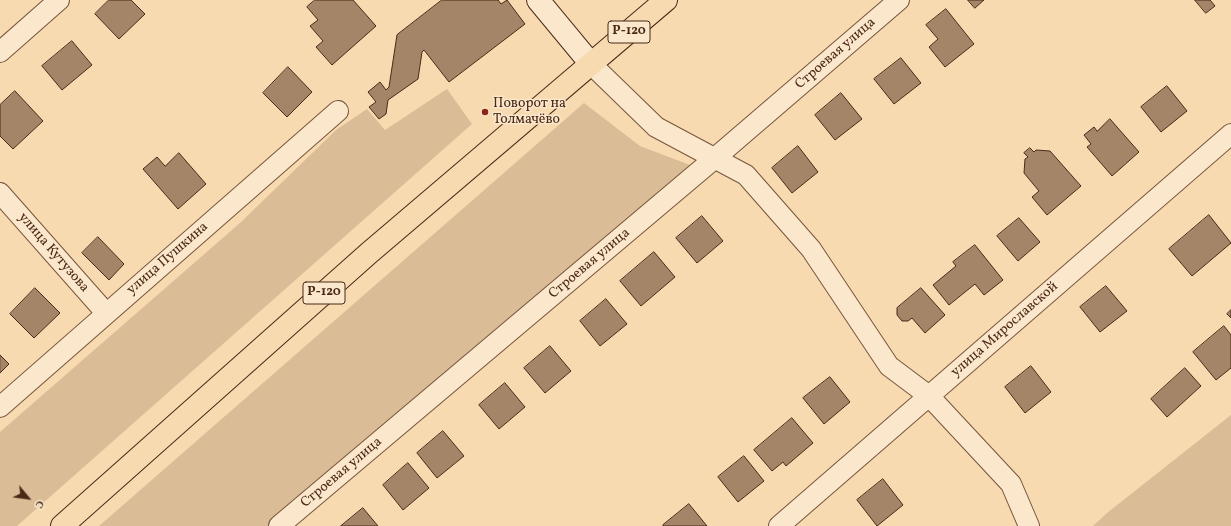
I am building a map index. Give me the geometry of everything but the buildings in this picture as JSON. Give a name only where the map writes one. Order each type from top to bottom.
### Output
[{"type":"main road","name":"Р-120","points":[[62,526],[369,253],[666,0]]},
{"type":"street","points":[[0,52],[59,0]]},
{"type":"street","points":[[538,0],[591,64],[656,127],[746,175],[811,249],[889,366],[929,396],[1011,484],[1029,526]]},
{"type":"street","name":"Строевая улица","points":[[279,526],[715,158],[899,0]]},
{"type":"street","name":"улица Пушкина","points":[[0,408],[106,313],[338,111]]},
{"type":"street","name":"улица Мирославской","points":[[779,526],[1231,134]]},
{"type":"street","name":"улица Кутузова","points":[[0,193],[106,313]]},
{"type":"shaded area","points":[[447,89],[472,124],[17,526],[0,526],[0,432],[240,223],[336,130],[367,109],[385,130]]},
{"type":"shaded area","points":[[584,103],[640,146],[698,168],[271,526],[99,526]]},
{"type":"shaded area","points":[[1231,415],[1231,526],[1093,526],[1107,513]]},
{"type":"place","name":"Поворот на Толмачёво","points":[[485,112]]}]
